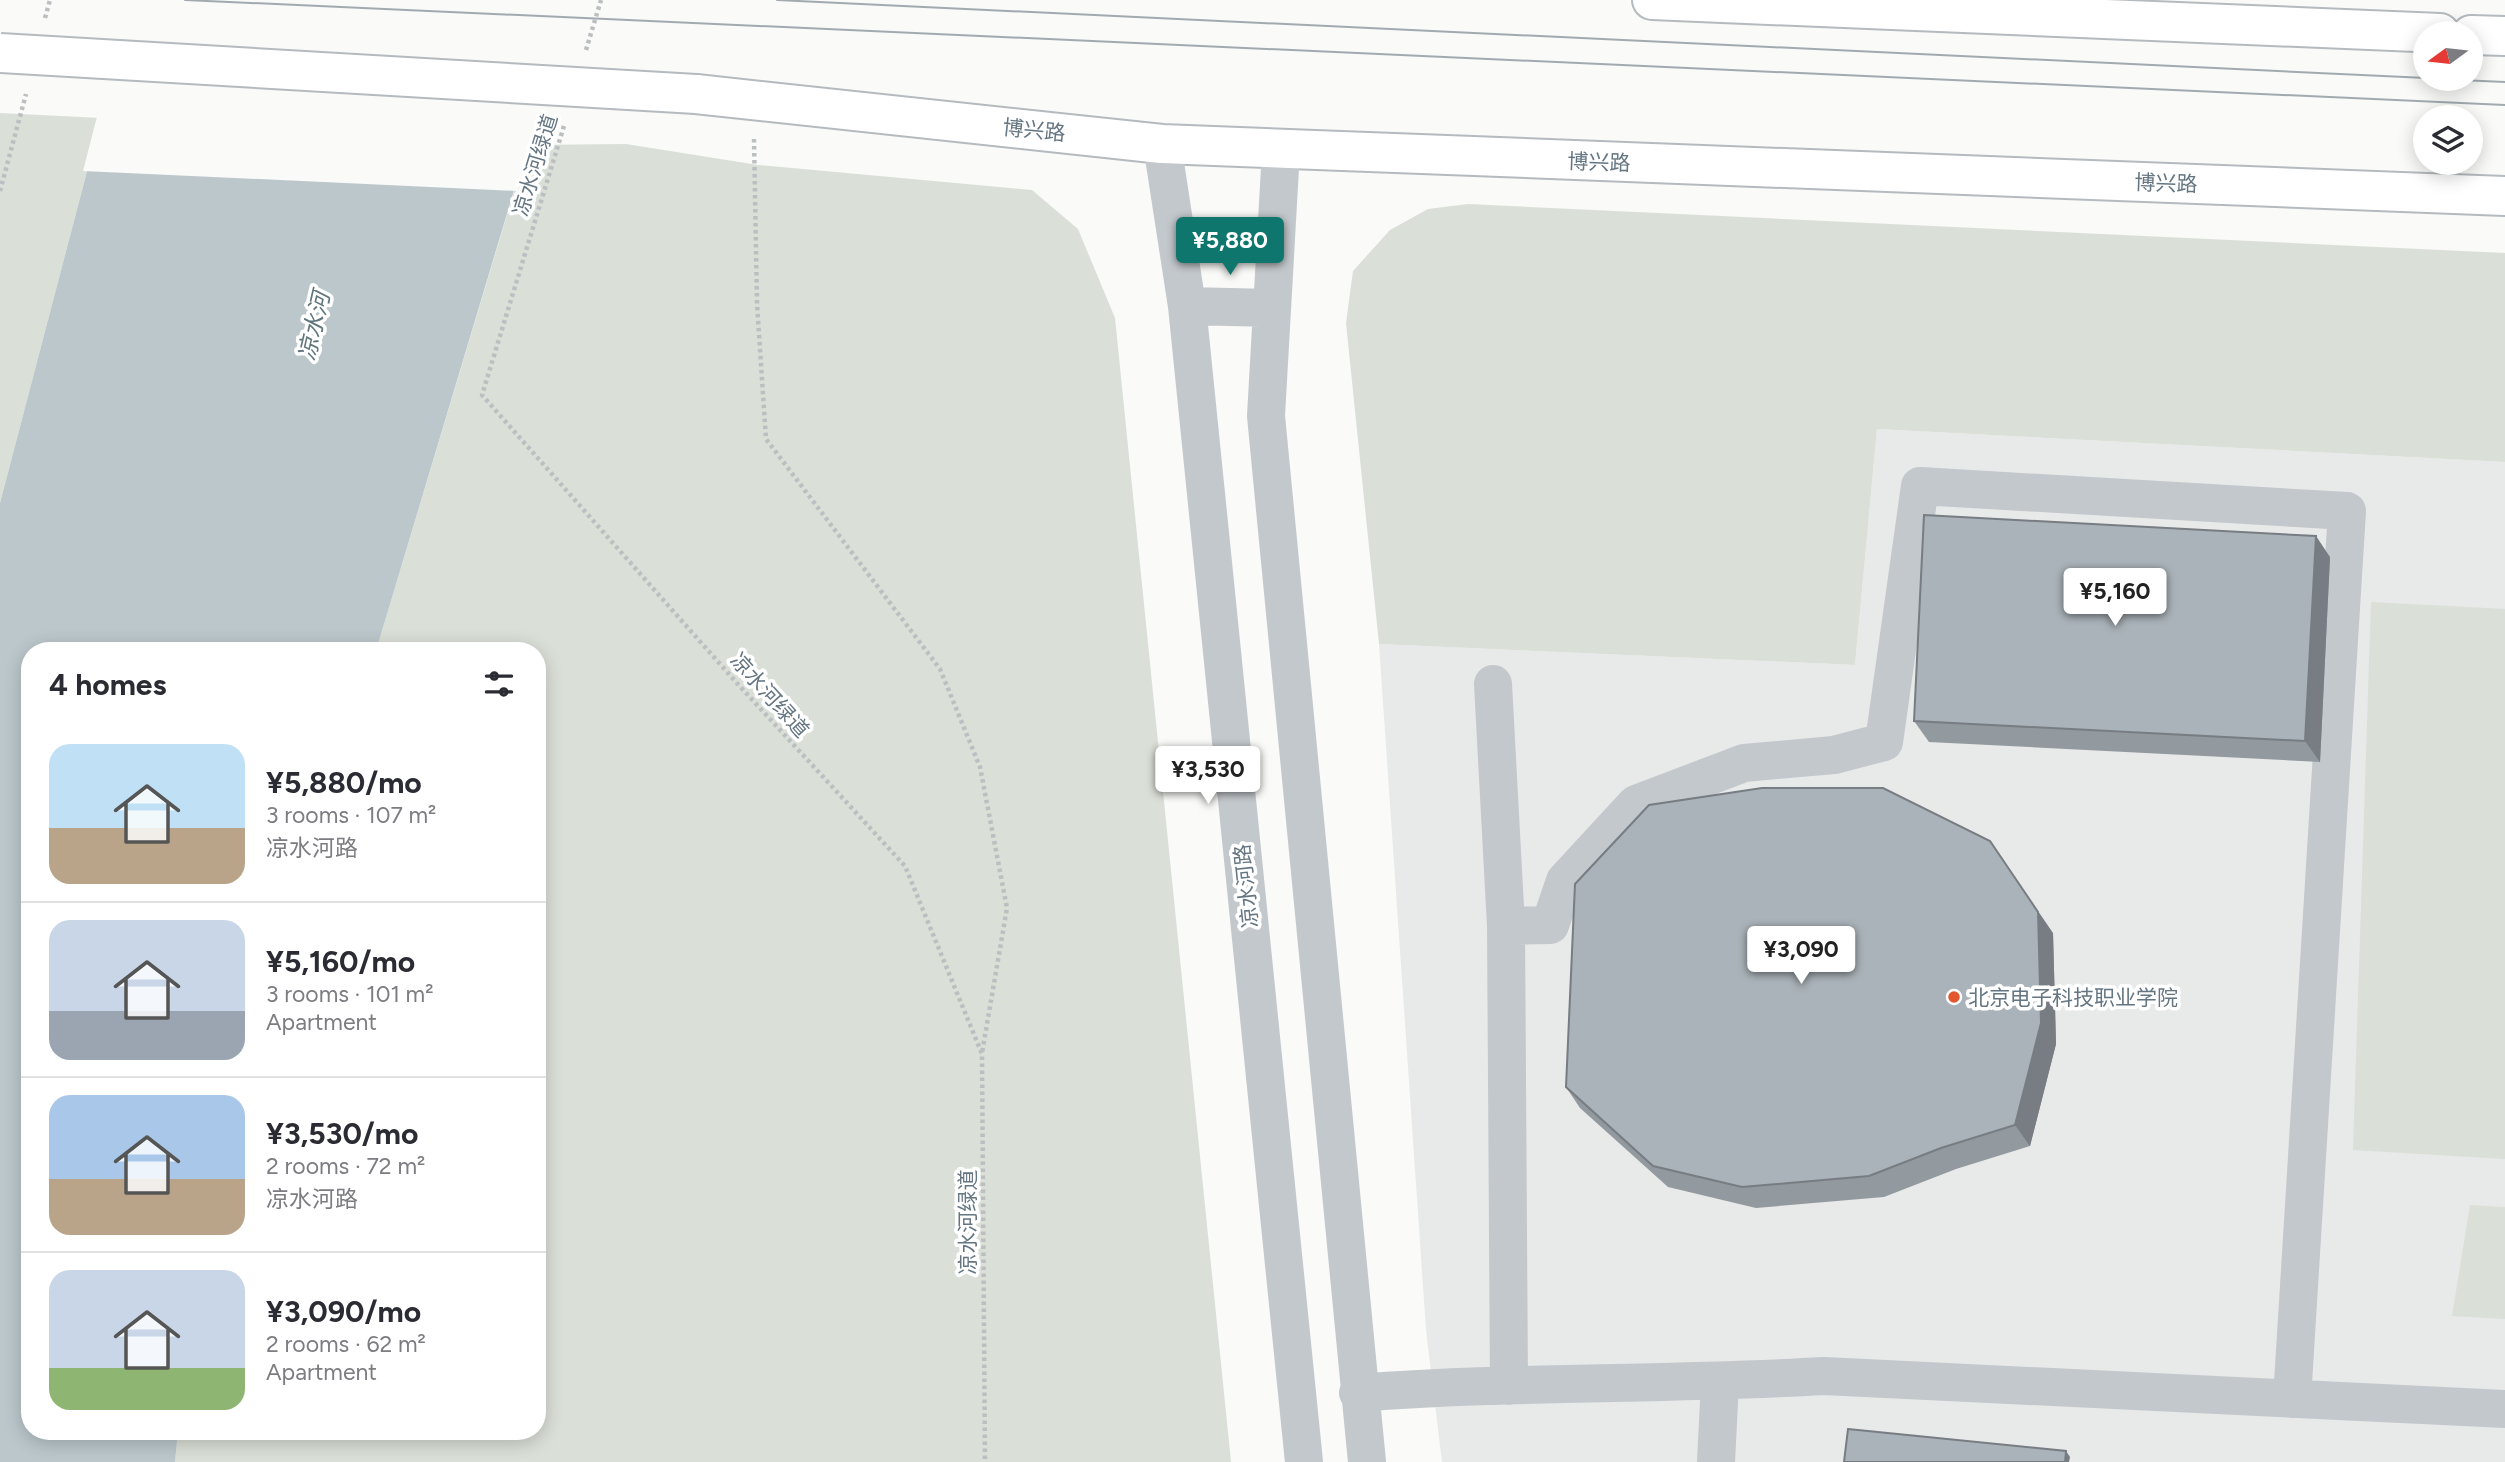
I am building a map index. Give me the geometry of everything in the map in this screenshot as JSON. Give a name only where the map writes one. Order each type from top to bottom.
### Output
[{"type":"main road","points":[[1652,0],[2413,32]]},
{"type":"main road","points":[[2483,35],[2505,36]]},
{"type":"main road","name":"博兴路","points":[[0,53],[696,94],[1162,144],[2505,196]]},
{"type":"street","name":"凉水河路","points":[[1162,144],[1187,306],[1304,1462]]},
{"type":"street","points":[[1282,150],[1266,416],[1358,1393],[1367,1462]]},
{"type":"street","points":[[1187,306],[1272,308]]},
{"type":"street","points":[[1506,926],[1550,925],[1565,881],[1636,804],[1744,763],[1834,755],[1884,742],[1920,486],[2347,511],[2292,1399]]},
{"type":"street","points":[[1493,684],[1506,926],[1509,1386]]},
{"type":"street","points":[[1358,1393],[1434,1387],[1720,1382],[1824,1376],[2505,1409]]},
{"type":"street","points":[[1716,1462],[1720,1382]]},
{"type":"path","points":[[586,53],[601,0]]},
{"type":"path","name":"凉水河绿道","points":[[566,118],[482,395],[735,681],[905,866],[982,1054],[985,1462]]},
{"type":"path","points":[[754,137],[757,304],[766,439],[940,669],[980,767],[1007,908],[982,1054]]},
{"type":"shaded area","points":[[0,113],[101,118],[0,503]]},
{"type":"shaded area","points":[[626,144],[758,165],[1032,190],[1078,229],[1115,318],[1231,1462],[175,1462],[177,1440],[546,1440],[546,642],[379,642],[528,145]]},
{"type":"shaded area","points":[[1468,204],[2505,253],[2505,462],[1877,429],[1855,665],[1379,644],[1346,323],[1353,271],[1390,230],[1428,209]]},
{"type":"shaded area","name":"北京电子科技职业学院","points":[[1877,429],[2505,462],[2505,1462],[1442,1462],[1426,1330],[1379,644],[1855,665]]},
{"type":"shaded area","points":[[2371,602],[2505,609],[2505,1159],[2353,1150]]},
{"type":"shaded area","points":[[2470,1205],[2505,1207],[2505,1319],[2452,1316]]},
{"type":"water","name":"凉水河","points":[[571,0],[379,642],[21,642],[21,1440],[177,1440],[175,1462],[0,1462],[0,503],[101,118]]},
{"type":"pier","points":[[127,0],[574,0],[518,191],[83,171]]},
{"type":"building","points":[[1924,515],[2316,536],[2305,741],[1914,721]]},
{"type":"building","points":[[1762,788],[1883,788],[1990,841],[2038,912],[2041,1023],[2015,1125],[1941,1148],[1869,1176],[1742,1187],[1653,1166],[1566,1087],[1575,884],[1649,805]]},
{"type":"building","points":[[1848,1429],[2066,1451],[2065,1462],[1844,1462]]},
{"type":"tram line","points":[[185,0],[2505,105]]},
{"type":"tram line","points":[[777,0],[2413,77]]},
{"type":"tram line","points":[[2483,81],[2505,82]]},
{"type":"place","name":"北京电子科技职业学院","points":[[1954,997]]}]
